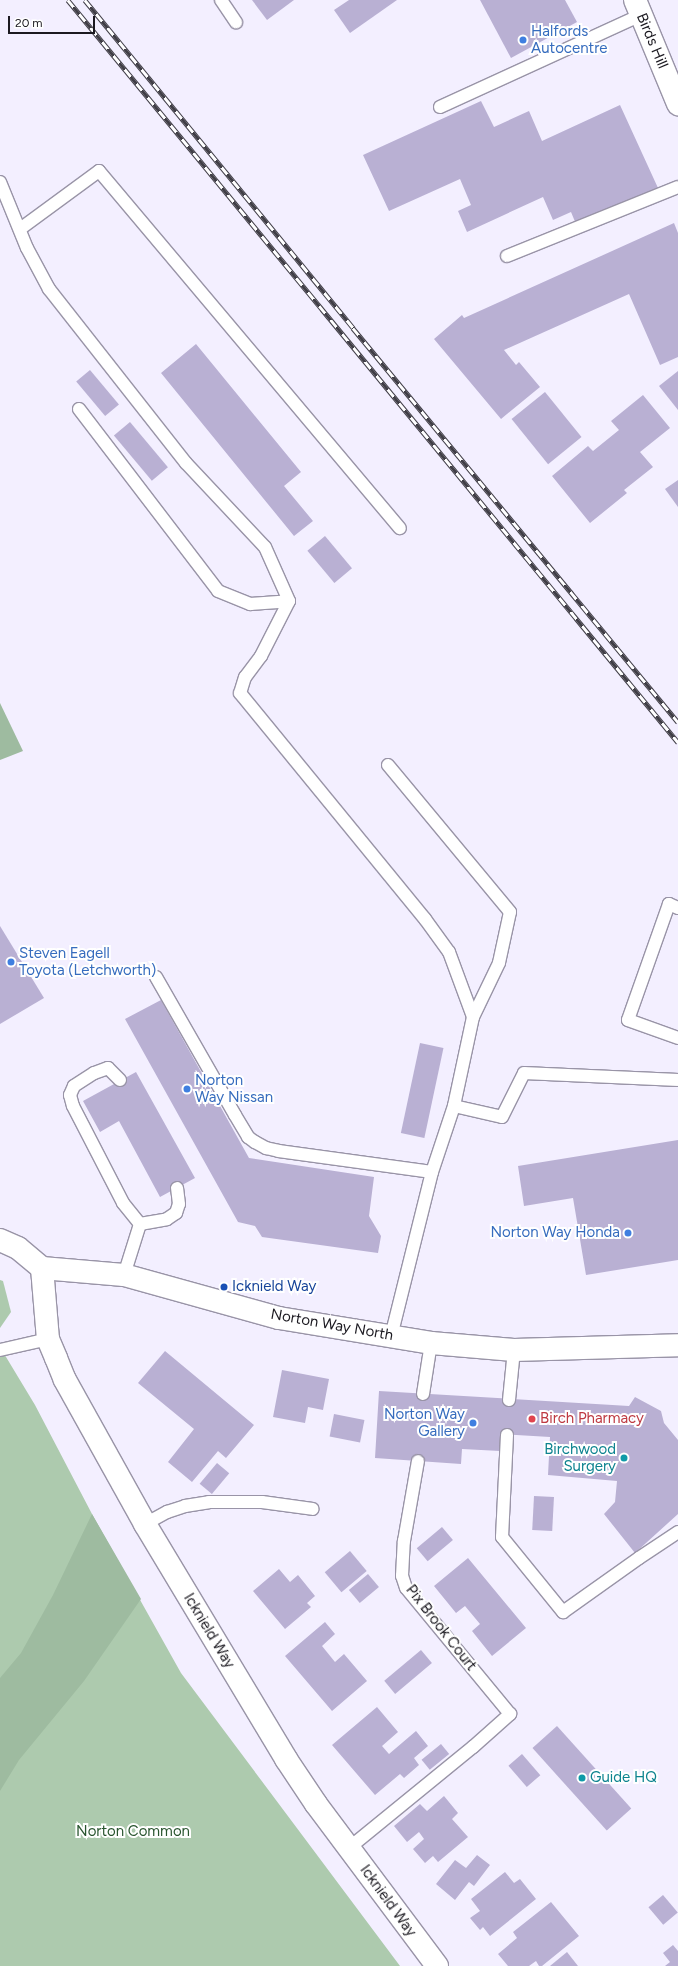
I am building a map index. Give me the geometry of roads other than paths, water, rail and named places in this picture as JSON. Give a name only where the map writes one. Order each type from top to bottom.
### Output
[{"type":"street","name":"Birds Hill","points":[[638,7],[678,104]]},
{"type":"street","points":[[0,1240],[18,1248],[42,1268]]},
{"type":"street","name":"Norton Way North","points":[[42,1268],[124,1276],[279,1318],[431,1343],[514,1350],[678,1345]]},
{"type":"street","name":"Icknield Way","points":[[42,1268],[48,1339],[65,1380],[145,1524],[286,1759],[316,1804],[436,1966]]},
{"type":"lane","points":[[221,0],[236,22]]},
{"type":"lane","points":[[440,108],[638,7]]},
{"type":"lane","points":[[20,229],[99,171],[400,528]]},
{"type":"lane","points":[[0,182],[27,248],[49,289],[186,463],[265,547],[289,601]]},
{"type":"lane","points":[[507,256],[678,187]]},
{"type":"lane","points":[[79,409],[218,591],[250,604],[289,601]]},
{"type":"lane","points":[[289,601],[261,656],[245,677],[240,694],[429,924],[449,952],[473,1016]]},
{"type":"lane","points":[[388,765],[510,912],[499,963],[473,1016],[454,1106],[432,1172],[392,1336]]},
{"type":"lane","points":[[678,908],[670,904],[628,1020],[678,1038]]},
{"type":"lane","points":[[156,976],[248,1137],[255,1142],[266,1148],[432,1172]]},
{"type":"lane","points":[[120,1080],[108,1068],[94,1074],[74,1086],[70,1095],[73,1106],[123,1203],[140,1224]]},
{"type":"lane","points":[[454,1106],[502,1117],[524,1073],[678,1080]]},
{"type":"lane","points":[[140,1224],[167,1219],[176,1213],[179,1204],[177,1188]]},
{"type":"lane","points":[[124,1276],[140,1224]]},
{"type":"lane","points":[[0,1350],[48,1339]]},
{"type":"lane","points":[[423,1394],[431,1343]]},
{"type":"lane","points":[[509,1400],[514,1350]]},
{"type":"lane","points":[[506,1435],[502,1537],[563,1612],[678,1532]]},
{"type":"lane","name":"Pix Brook Court","points":[[349,1848],[473,1747],[510,1714],[406,1588],[402,1576],[404,1541],[418,1461]]},
{"type":"lane","points":[[145,1524],[167,1512],[185,1506],[209,1502],[262,1502],[313,1509]]},
{"type":"railway","points":[[68,0],[678,742]]},
{"type":"railway","points":[[85,0],[678,722]]},
{"type":"place","name":"Halfords Autocentre","points":[[523,40]]},
{"type":"place","name":"Steven Eagell Toyota (Letchworth)","points":[[11,962]]},
{"type":"place","name":"Norton Way Nissan","points":[[187,1089]]},
{"type":"place","name":"Norton Way Honda","points":[[628,1233]]},
{"type":"place","name":"Icknield Way","points":[[224,1287]]},
{"type":"place","name":"Birch Pharmacy","points":[[532,1419]]},
{"type":"place","name":"Norton Way Gallery","points":[[473,1423]]},
{"type":"place","name":"Birchwood Surgery","points":[[624,1458]]},
{"type":"place","name":"Guide HQ","points":[[582,1778]]},
{"type":"park label","name":"Norton Common","points":[[133,1832]]}]
